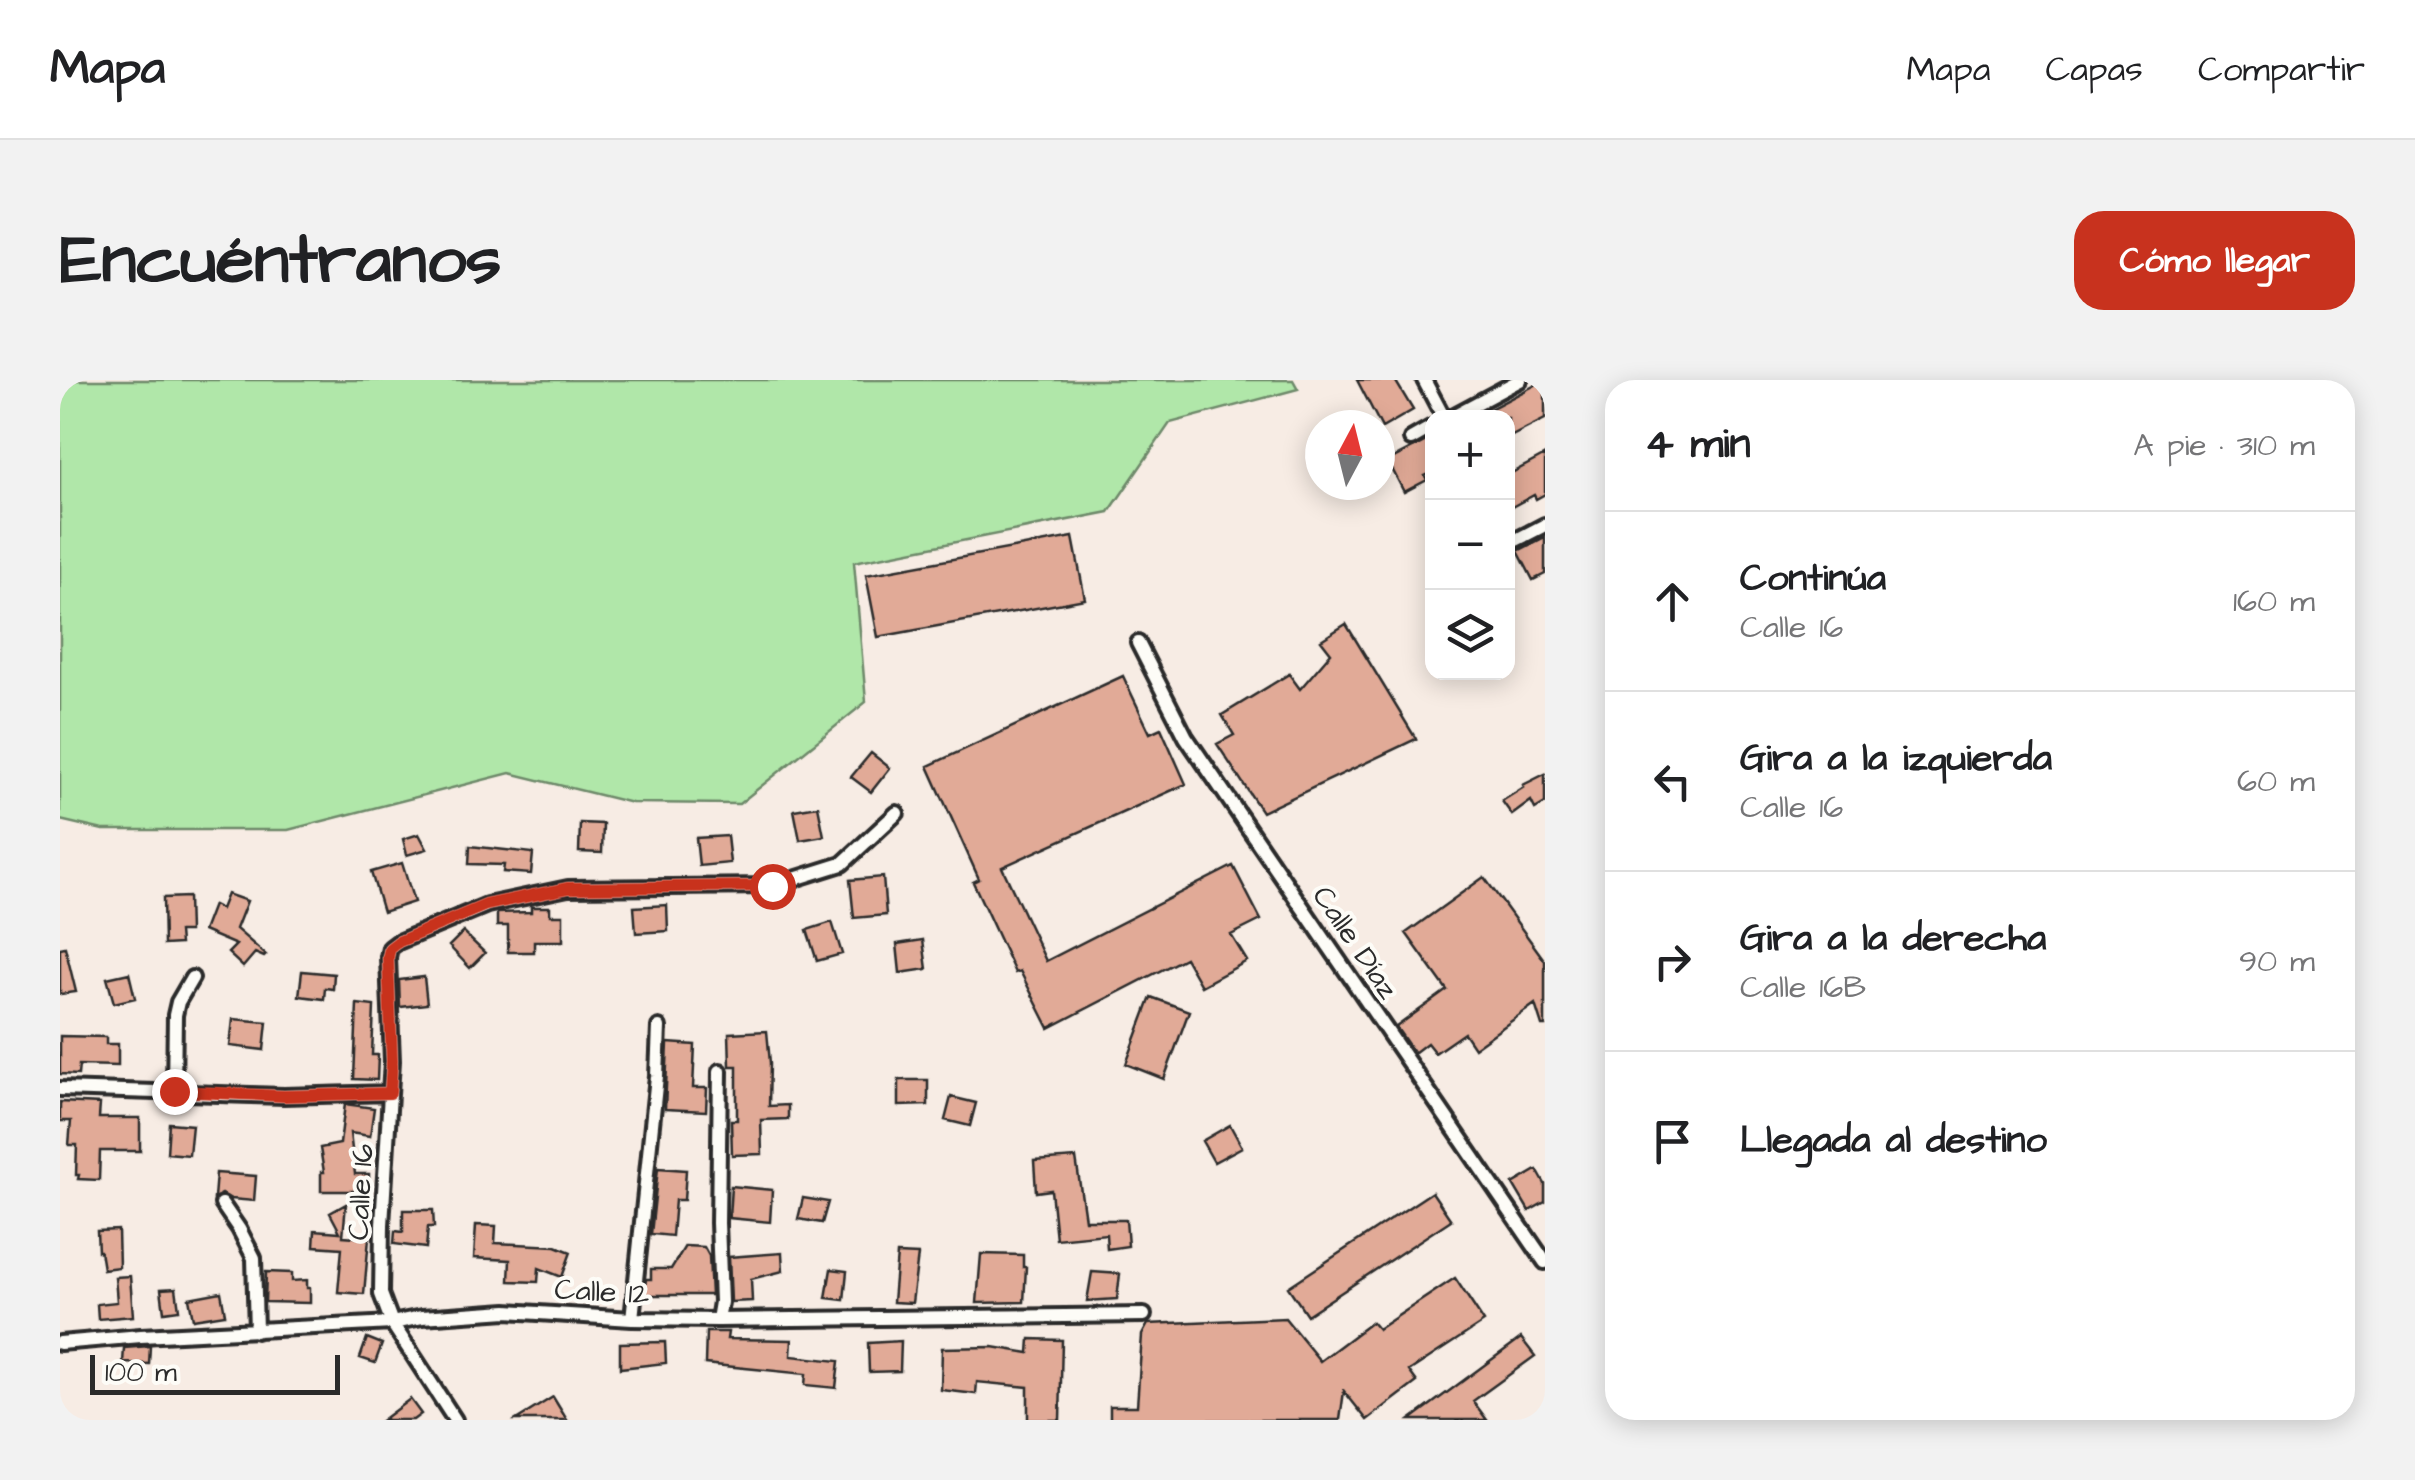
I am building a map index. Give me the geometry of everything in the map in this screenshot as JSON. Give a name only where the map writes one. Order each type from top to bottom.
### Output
[{"type":"street","points":[[1424,380],[1441,410]]},
{"type":"street","points":[[1462,410],[1520,380]]},
{"type":"street","points":[[1411,439],[1425,431]]},
{"type":"street","points":[[1516,540],[1545,525]]},
{"type":"street","name":"Calle Díaz","points":[[1138,642],[1186,736],[1545,1262]]},
{"type":"street","name":"Calle 16","points":[[455,1420],[392,1323],[381,1294],[392,1061],[390,948],[486,905],[568,888],[772,886],[842,864],[896,813]]},
{"type":"street","points":[[174,1091],[175,1016],[192,978]]},
{"type":"street","points":[[632,1319],[659,1027]]},
{"type":"street","points":[[718,1320],[720,1072]]},
{"type":"street","points":[[60,1089],[284,1096],[390,1093]]},
{"type":"street","points":[[222,1204],[254,1258],[256,1331]]},
{"type":"street","name":"Calle 12","points":[[60,1343],[392,1323],[508,1311],[718,1320],[1144,1315]]},
{"type":"green space","points":[[60,380],[1293,380],[1298,389],[1170,423],[1109,512],[854,562],[866,702],[739,804],[632,803],[510,773],[288,830],[103,830],[60,820]]},
{"type":"building","points":[[1357,380],[1395,380],[1413,410],[1395,420],[1395,410],[1373,410]]},
{"type":"building","points":[[1545,380],[1545,419],[1515,434],[1515,410],[1488,410]]},
{"type":"building","points":[[1425,442],[1425,481],[1404,492],[1395,475],[1395,457]]},
{"type":"building","points":[[1545,455],[1545,494],[1515,505],[1515,471]]},
{"type":"building","points":[[1073,537],[1085,599],[878,637],[866,575]]},
{"type":"building","points":[[1545,537],[1545,574],[1533,580],[1518,551]]},
{"type":"building","points":[[1346,624],[1416,739],[1262,812],[1217,744],[1234,735],[1222,715],[1289,674],[1300,689],[1331,653],[1321,640]]},
{"type":"building","points":[[1123,676],[1150,733],[1161,728],[1186,784],[1002,867],[1046,961],[1233,866],[1261,920],[1231,935],[1247,961],[1201,986],[1185,958],[1049,1028],[1020,971],[1015,973],[973,882],[979,879],[928,766]]},
{"type":"building","points":[[871,753],[890,768],[871,792],[851,777]]},
{"type":"building","points":[[1545,774],[1545,803],[1535,809],[1531,801],[1512,815],[1502,801]]},
{"type":"building","points":[[818,806],[824,836],[800,840],[794,810]]},
{"type":"building","points":[[580,823],[603,824],[602,853],[579,852]]},
{"type":"building","points":[[419,834],[427,849],[407,855],[403,839]]},
{"type":"building","points":[[727,836],[730,863],[699,866],[696,838]]},
{"type":"building","points":[[470,846],[533,853],[531,874],[503,872],[504,865],[469,864]]},
{"type":"building","points":[[402,863],[414,902],[383,912],[371,872]]},
{"type":"building","points":[[883,877],[886,915],[854,918],[850,880]]},
{"type":"building","points":[[1484,877],[1545,961],[1545,1026],[1535,1004],[1474,1048],[1464,1033],[1435,1053],[1427,1043],[1414,1053],[1396,1027],[1447,990],[1406,933]]},
{"type":"building","points":[[227,894],[247,901],[236,929],[266,955],[255,953],[243,967],[228,953],[236,945],[203,931],[213,905],[221,909]]},
{"type":"building","points":[[188,897],[189,932],[179,932],[180,944],[164,945],[163,898]]},
{"type":"building","points":[[667,905],[668,931],[636,933],[634,907]]},
{"type":"building","points":[[531,907],[550,907],[550,915],[563,915],[563,941],[534,941],[534,952],[508,952],[508,926],[497,926],[497,913],[531,912]]},
{"type":"building","points":[[832,922],[842,954],[817,961],[807,930]]},
{"type":"building","points":[[463,932],[485,953],[470,968],[449,946]]},
{"type":"building","points":[[923,940],[927,969],[900,973],[897,944]]},
{"type":"building","points":[[65,947],[76,992],[60,994],[60,948]]},
{"type":"building","points":[[302,971],[334,974],[333,989],[325,988],[324,999],[299,996]]},
{"type":"building","points":[[129,973],[135,998],[114,1003],[107,978]]},
{"type":"building","points":[[424,977],[427,1004],[400,1007],[399,980]]},
{"type":"building","points":[[1151,997],[1189,1011],[1164,1079],[1126,1064]]},
{"type":"building","points":[[357,1004],[374,1006],[372,1055],[378,1055],[377,1080],[354,1079]]},
{"type":"building","points":[[233,1019],[267,1022],[264,1050],[230,1046]]},
{"type":"building","points":[[767,1031],[769,1106],[788,1105],[788,1119],[761,1120],[762,1154],[732,1155],[731,1120],[737,1120],[737,1066],[730,1066],[729,1033]]},
{"type":"building","points":[[60,1036],[106,1037],[106,1044],[118,1044],[118,1066],[79,1065],[78,1075],[60,1074]]},
{"type":"building","points":[[668,1043],[695,1045],[693,1088],[707,1088],[706,1111],[665,1109]]},
{"type":"building","points":[[899,1080],[928,1080],[928,1105],[899,1106]]},
{"type":"building","points":[[951,1097],[976,1103],[970,1126],[945,1120]]},
{"type":"building","points":[[60,1102],[100,1104],[99,1118],[140,1118],[140,1151],[100,1151],[99,1180],[78,1179],[77,1145],[69,1145],[71,1121],[60,1121]]},
{"type":"building","points":[[345,1104],[374,1108],[370,1136],[350,1133],[355,1174],[369,1174],[369,1191],[321,1191],[324,1172],[320,1148],[340,1144]]},
{"type":"building","points":[[169,1123],[192,1125],[189,1155],[167,1153]]},
{"type":"building","points":[[1230,1125],[1242,1147],[1214,1162],[1202,1141]]},
{"type":"building","points":[[1076,1158],[1085,1220],[1126,1220],[1128,1246],[1107,1249],[1106,1234],[1056,1239],[1051,1190],[1036,1192],[1034,1161]]},
{"type":"building","points":[[658,1168],[686,1170],[684,1200],[675,1200],[672,1236],[651,1234]]},
{"type":"building","points":[[1537,1170],[1545,1184],[1545,1202],[1529,1211],[1513,1184]]},
{"type":"building","points":[[216,1173],[256,1176],[254,1201],[222,1194],[214,1198]]},
{"type":"building","points":[[731,1186],[772,1190],[770,1222],[729,1218]]},
{"type":"building","points":[[1432,1192],[1451,1220],[1307,1315],[1288,1287]]},
{"type":"building","points":[[803,1198],[828,1202],[822,1223],[798,1219]]},
{"type":"building","points":[[346,1204],[343,1236],[369,1238],[364,1294],[338,1292],[342,1248],[314,1246],[315,1230],[340,1232],[330,1213]]},
{"type":"building","points":[[403,1210],[433,1210],[434,1227],[428,1227],[426,1248],[394,1244],[395,1231],[403,1232]]},
{"type":"building","points":[[476,1225],[496,1226],[495,1243],[556,1246],[571,1252],[562,1277],[539,1268],[538,1282],[509,1281],[510,1260],[474,1258]]},
{"type":"building","points":[[118,1230],[119,1267],[103,1269],[97,1231]]},
{"type":"building","points":[[685,1246],[704,1247],[709,1256],[711,1295],[644,1295],[651,1269],[671,1269]]},
{"type":"building","points":[[782,1253],[783,1271],[751,1279],[752,1301],[731,1302],[729,1257]]},
{"type":"building","points":[[897,1254],[918,1255],[912,1303],[893,1302]]},
{"type":"building","points":[[981,1254],[1023,1255],[1024,1302],[977,1303]]},
{"type":"building","points":[[831,1269],[847,1271],[844,1300],[826,1298]]},
{"type":"building","points":[[266,1272],[292,1273],[292,1281],[307,1280],[310,1303],[265,1302]]},
{"type":"building","points":[[1092,1272],[1120,1274],[1117,1299],[1087,1301]]},
{"type":"building","points":[[130,1276],[133,1316],[98,1319],[97,1304],[117,1302],[115,1277]]},
{"type":"building","points":[[1455,1278],[1484,1322],[1409,1371],[1417,1382],[1367,1420],[1344,1391],[1340,1420],[1110,1420],[1110,1406],[1137,1406],[1142,1335],[1148,1324],[1285,1318],[1320,1361],[1372,1322],[1378,1329]]},
{"type":"building","points":[[176,1288],[179,1310],[164,1312],[161,1289]]},
{"type":"building","points":[[221,1292],[225,1314],[193,1319],[189,1298]]},
{"type":"building","points":[[706,1332],[728,1332],[727,1339],[792,1340],[791,1356],[839,1361],[836,1388],[805,1385],[806,1374],[705,1364]]},
{"type":"building","points":[[367,1338],[382,1344],[375,1363],[360,1358]]},
{"type":"building","points":[[1521,1338],[1535,1356],[1473,1401],[1487,1420],[1410,1420]]},
{"type":"building","points":[[1030,1339],[1062,1340],[1060,1420],[1028,1420],[1028,1387],[977,1382],[976,1394],[941,1390],[942,1348],[993,1347],[1029,1353]]},
{"type":"building","points":[[901,1341],[900,1371],[869,1372],[868,1343]]},
{"type":"building","points":[[665,1342],[666,1363],[620,1368],[620,1343]]},
{"type":"building","points":[[150,1346],[149,1364],[123,1363],[124,1348]]},
{"type":"building","points":[[553,1397],[567,1420],[516,1420]]},
{"type":"building","points":[[410,1399],[421,1414],[413,1420],[382,1420]]},
{"type":"route","points":[[174,1091],[284,1096],[390,1093],[390,948],[486,905],[568,888],[772,886]]}]
